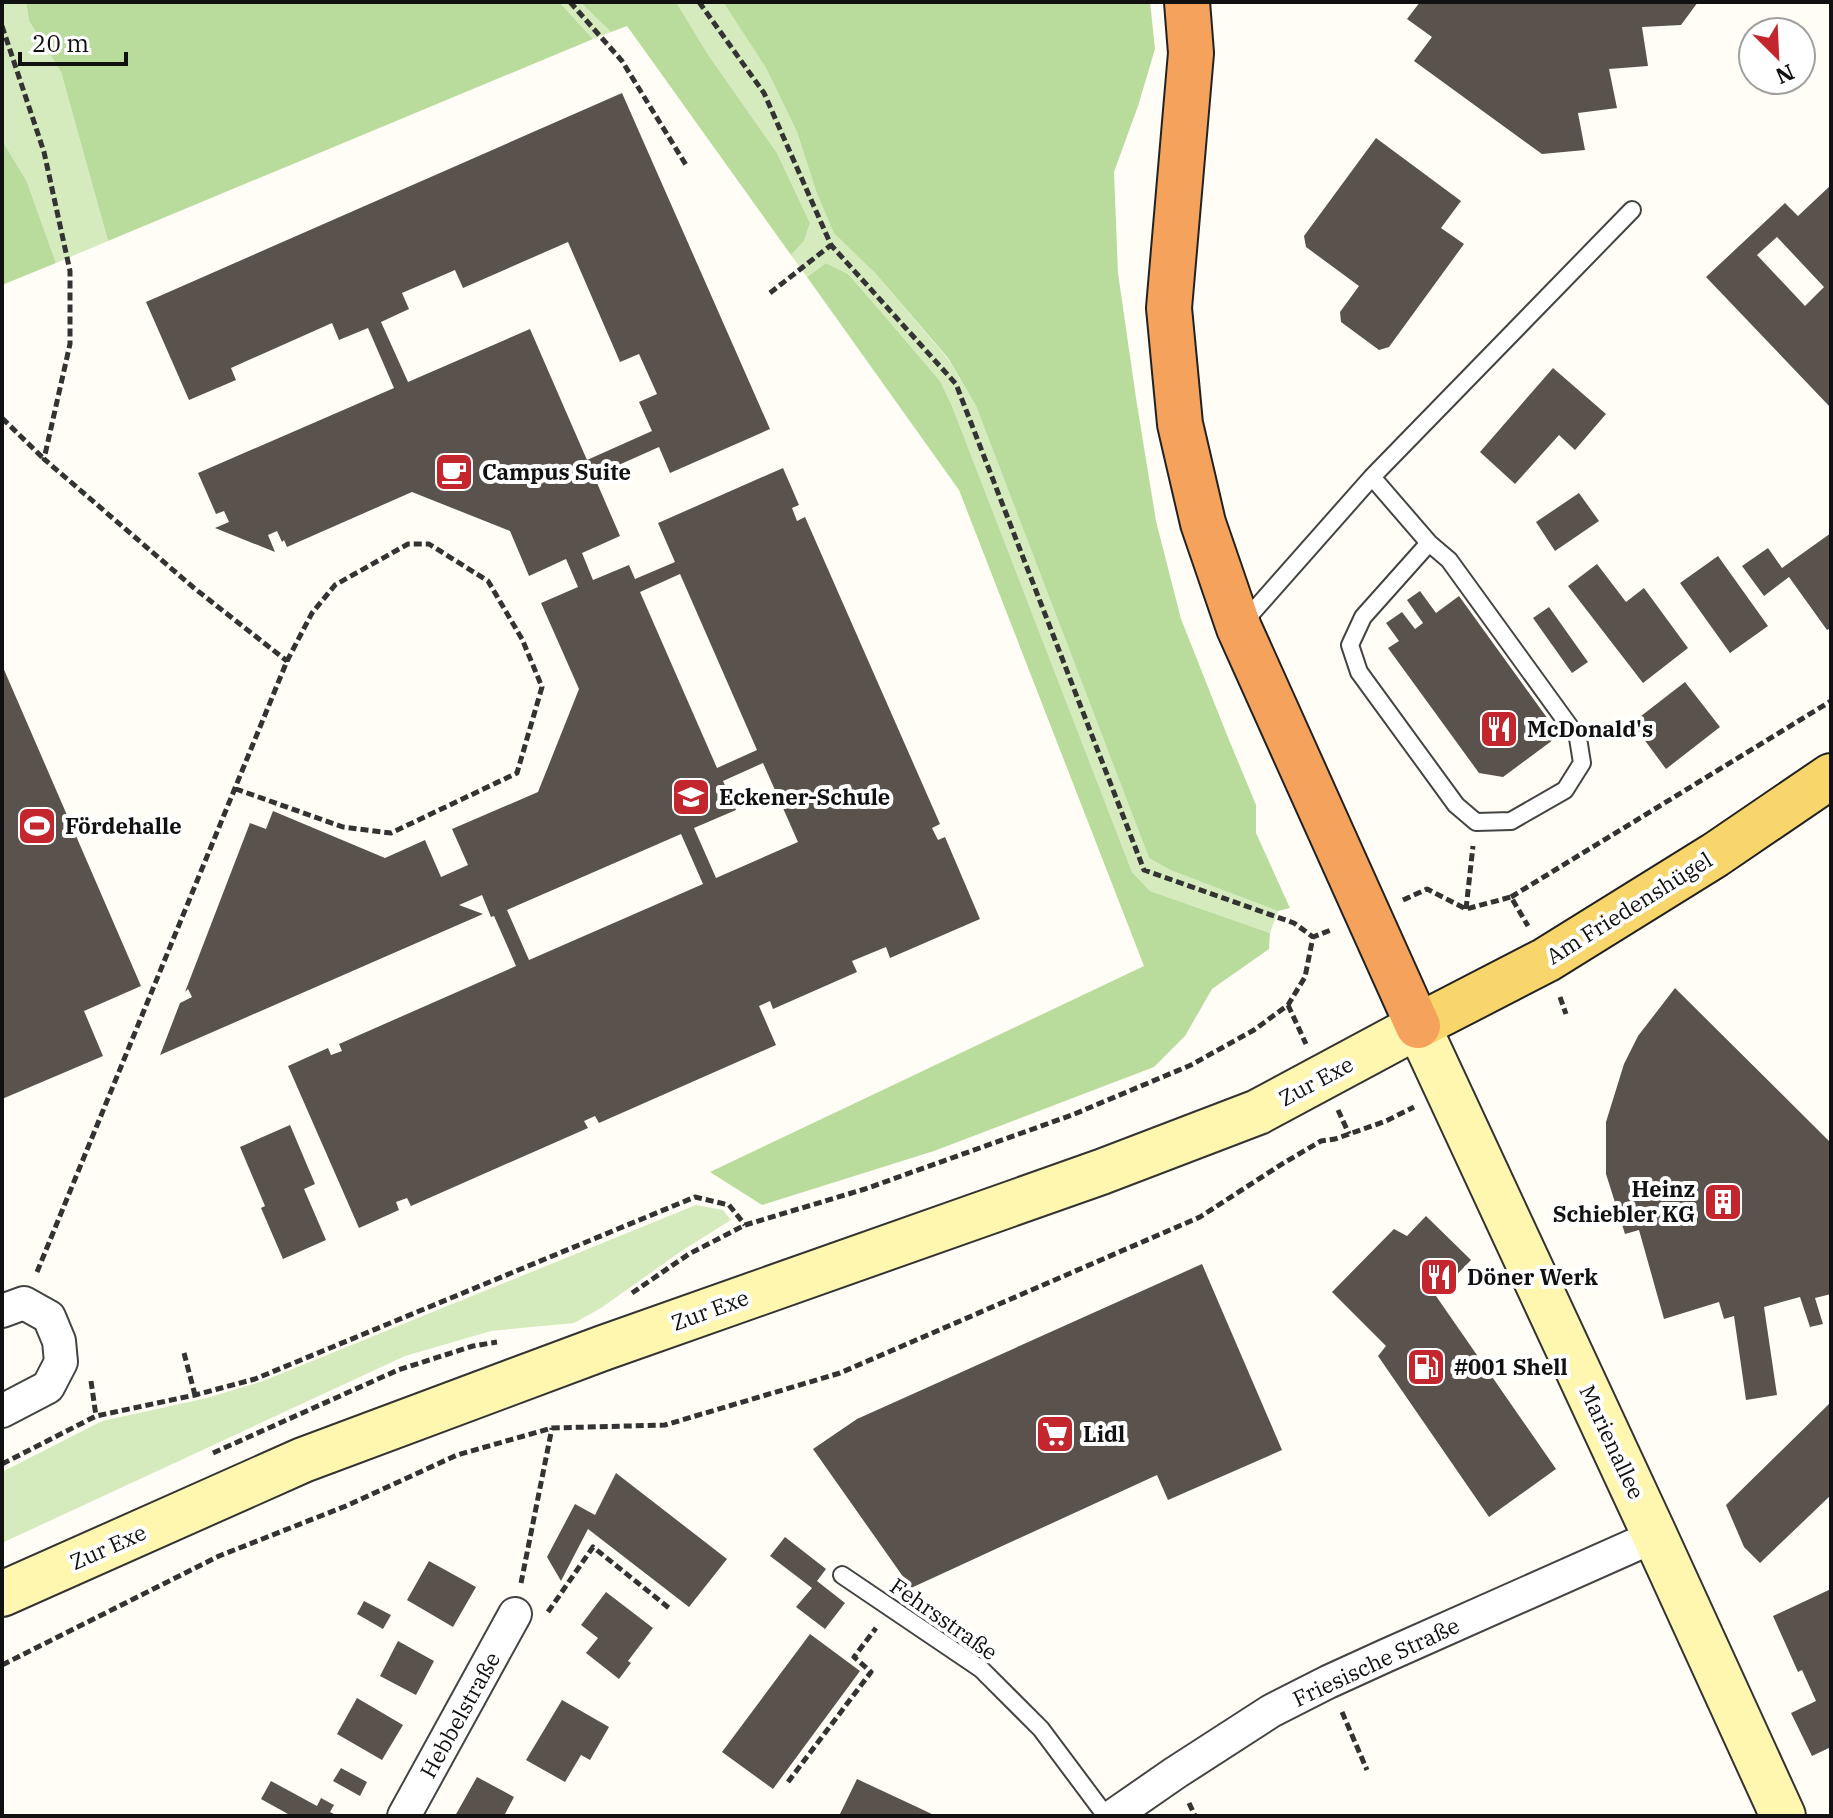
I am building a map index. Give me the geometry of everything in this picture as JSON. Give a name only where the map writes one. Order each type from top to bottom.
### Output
[{"type":"highway","points":[[1187,2],[1191,53],[1169,308],[1180,424],[1203,523],[1239,628],[1418,1026]]},
{"type":"highway","points":[[1191,53],[1212,2]]},
{"type":"main road","name":"Am Friedenshügel","points":[[1418,1026],[1546,960],[1715,855],[1831,776]]},
{"type":"main road","name":"Marienallee","points":[[1418,1026],[1783,1816]]},
{"type":"main road","name":"Zur Exe","points":[[2,1594],[303,1460],[603,1348],[1101,1172],[1258,1112],[1418,1026]]},
{"type":"street","points":[[2,1411],[48,1387],[61,1362],[59,1341],[49,1317],[13,1307]]},
{"type":"street","name":"Friesische Straße","points":[[1113,1816],[1271,1711],[1328,1682],[1655,1536]]},
{"type":"street","name":"Hebbelstraße","points":[[404,1816],[515,1614]]},
{"type":"lane","points":[[1239,628],[1372,477],[1632,210]]},
{"type":"lane","points":[[1372,477],[1429,543],[1449,560],[1578,738],[1582,763],[1565,790],[1511,821],[1476,822],[1456,805],[1359,672],[1350,645],[1363,617],[1429,543]]},
{"type":"lane","name":"Fehrsstraße","points":[[842,1575],[981,1669],[1041,1729],[1106,1816]]},
{"type":"path","points":[[570,2],[622,61],[686,165]]},
{"type":"path","points":[[699,2],[764,93],[831,245],[956,384],[1144,870],[1294,923],[1313,937]]},
{"type":"path","points":[[2,26],[44,152],[70,271],[70,344],[44,459]]},
{"type":"path","points":[[770,293],[831,245]]},
{"type":"path","points":[[2,418],[44,459],[194,588],[287,661]]},
{"type":"path","points":[[13,1307],[236,789],[287,661],[312,613],[335,585],[408,544],[429,544],[488,581],[522,639],[542,687],[517,773],[391,833],[343,827],[236,789]]},
{"type":"path","points":[[1313,937],[1369,917],[1427,889],[1466,909],[1511,897],[1831,701]]},
{"type":"path","points":[[1466,909],[1476,822]]},
{"type":"path","points":[[1511,897],[1546,960]]},
{"type":"path","points":[[629,1295],[689,1254],[745,1225],[865,1189],[1057,1121],[1191,1065],[1254,1030],[1288,1005],[1305,977],[1313,937]]},
{"type":"path","points":[[2,1665],[219,1556],[346,1506],[457,1455],[552,1428],[665,1425],[840,1373],[1200,1217],[1321,1141],[1386,1121],[1448,1091]]},
{"type":"path","points":[[2,1464],[96,1416],[255,1379],[695,1197],[729,1205],[745,1225]]},
{"type":"path","points":[[201,1459],[398,1370],[473,1346],[504,1341]]},
{"type":"path","points":[[184,1353],[195,1395]]},
{"type":"path","points":[[89,1374],[96,1416]]},
{"type":"path","points":[[552,1428],[515,1614],[546,1614],[593,1547],[669,1608]]},
{"type":"path","points":[[788,1782],[871,1672],[854,1657],[891,1609]]},
{"type":"path","points":[[1328,1682],[1367,1770]]},
{"type":"green space","points":[[2,2],[26,2],[29,21],[61,72],[108,241],[56,263],[27,182],[2,140]]},
{"type":"green space","points":[[26,2],[559,2],[593,39],[108,241],[61,72],[29,21]]},
{"type":"green space","points":[[559,2],[580,2],[611,32],[593,39]]},
{"type":"green space","points":[[580,2],[676,2],[709,56],[777,153],[810,223],[804,241],[791,255],[627,26],[611,32]]},
{"type":"green space","points":[[676,2],[723,2],[766,68],[797,132],[816,191],[835,233],[876,274],[948,359],[976,406],[1149,858],[1170,870],[1278,911],[1270,933],[1150,891],[1132,872],[940,381],[848,274],[826,263],[807,277],[791,255],[804,241],[810,223],[777,153],[709,56]]},
{"type":"green space","points":[[723,2],[1150,2],[1155,49],[1114,172],[1118,273],[1136,398],[1156,521],[1181,619],[1256,805],[1256,833],[1290,908],[1278,911],[1170,870],[1149,858],[976,406],[948,358],[876,274],[834,233],[816,191],[797,132],[766,68]]},
{"type":"green space","points":[[2,140],[27,182],[56,263],[2,285]]},
{"type":"green space","points":[[826,263],[848,274],[940,381],[1132,872],[1150,891],[1270,933],[1269,949],[1212,989],[1185,1036],[1154,1067],[934,1151],[762,1205],[710,1172],[1144,966],[959,490],[807,277]]},
{"type":"green space","points":[[696,1205],[723,1210],[731,1220],[574,1323],[491,1331],[405,1356],[2,1543],[2,1472],[102,1421],[207,1398],[263,1381]]},
{"type":"building","points":[[1420,2],[1698,2],[1681,25],[1642,27],[1648,66],[1609,69],[1617,108],[1578,113],[1585,150],[1542,154],[1414,61],[1432,37],[1407,19]]},
{"type":"building","points":[[622,93],[770,429],[670,473],[659,447],[594,476],[620,536],[582,553],[593,580],[629,565],[635,579],[675,562],[658,523],[783,468],[799,505],[792,508],[797,521],[805,517],[940,824],[932,828],[938,840],[945,837],[980,919],[890,958],[886,947],[852,961],[857,972],[773,1009],[770,1001],[759,1006],[776,1045],[599,1123],[595,1116],[584,1121],[588,1128],[411,1206],[407,1198],[396,1202],[399,1210],[359,1228],[288,1066],[328,1048],[331,1055],[342,1051],[339,1044],[516,966],[482,895],[459,905],[483,914],[160,1055],[180,1003],[192,997],[188,989],[185,992],[250,823],[266,829],[273,811],[385,858],[425,840],[441,877],[468,865],[452,829],[538,792],[579,689],[541,603],[578,587],[566,559],[529,576],[510,531],[412,492],[287,547],[277,531],[268,535],[275,552],[215,528],[229,522],[224,511],[216,514],[198,473],[394,388],[368,328],[339,340],[332,323],[231,368],[236,380],[189,400],[146,302]],"holes":[[[568,242],[620,362],[639,354],[657,394],[639,402],[652,431],[587,460],[530,329],[408,382],[381,322],[409,309],[402,293],[455,270],[463,288]],[[680,574],[757,750],[717,768],[640,592]],[[763,763],[798,842],[716,878],[694,828],[736,810],[723,781]],[[681,834],[703,884],[529,960],[507,910]]]},
{"type":"building","points":[[1376,138],[1461,201],[1441,228],[1464,244],[1389,347],[1379,350],[1341,322],[1340,312],[1359,286],[1306,247],[1304,236]]},
{"type":"building","points":[[1831,185],[1831,408],[1706,277],[1785,203],[1798,216]],"holes":[[[1777,237],[1824,287],[1805,306],[1757,255]]]},
{"type":"building","points":[[1553,368],[1606,414],[1575,450],[1559,435],[1515,484],[1480,452]]},
{"type":"building","points":[[1579,493],[1599,521],[1555,551],[1536,522]]},
{"type":"building","points":[[1831,533],[1831,628],[1827,630],[1789,577],[1764,596],[1742,566],[1768,548],[1782,568]]},
{"type":"building","points":[[1718,556],[1768,626],[1730,653],[1680,583]]},
{"type":"building","points":[[1597,564],[1626,602],[1644,588],[1688,648],[1643,683],[1568,586]]},
{"type":"building","points":[[1420,591],[1436,613],[1459,596],[1553,726],[1550,728],[1557,737],[1503,777],[1479,773],[1388,648],[1399,641],[1386,623],[1402,612],[1415,629],[1423,623],[1407,600]]},
{"type":"building","points":[[1549,607],[1588,662],[1572,673],[1533,618]]},
{"type":"building","name":"Fördehalle","points":[[2,665],[141,986],[84,1011],[103,1056],[2,1099]]},
{"type":"building","points":[[1685,682],[1720,727],[1666,769],[1632,723]]},
{"type":"building","points":[[1675,988],[1831,1143],[1831,1294],[1815,1298],[1823,1324],[1810,1327],[1800,1297],[1764,1307],[1777,1395],[1746,1400],[1734,1316],[1724,1319],[1719,1302],[1664,1319],[1639,1230],[1625,1234],[1606,1174],[1606,1122],[1624,1064],[1638,1036]]},
{"type":"building","points":[[290,1125],[315,1184],[304,1189],[326,1240],[283,1259],[240,1147]]},
{"type":"building","points":[[1426,1216],[1471,1260],[1436,1296],[1556,1469],[1489,1517],[1378,1356],[1386,1346],[1332,1292],[1394,1229],[1407,1236]]},
{"type":"building","name":"Lidl","points":[[1202,1264],[1282,1450],[1168,1500],[1157,1475],[911,1588],[813,1449],[857,1419]]},
{"type":"building","points":[[1831,1402],[1831,1495],[1760,1563],[1744,1547],[1726,1505]]},
{"type":"building","points":[[616,1473],[727,1559],[689,1607],[588,1529],[561,1581],[547,1557],[575,1504],[595,1515]]},
{"type":"building","points":[[785,1537],[826,1569],[817,1581],[845,1603],[825,1629],[796,1607],[812,1588],[770,1556]]},
{"type":"building","points":[[429,1561],[476,1587],[453,1627],[407,1600]]},
{"type":"building","points":[[1831,1589],[1831,1747],[1812,1756],[1791,1713],[1816,1701],[1802,1670],[1798,1672],[1773,1616]]},
{"type":"building","points":[[606,1592],[653,1628],[628,1661],[631,1663],[619,1679],[586,1653],[598,1638],[581,1625]]},
{"type":"building","points":[[364,1601],[391,1615],[383,1629],[357,1614]]},
{"type":"building","points":[[810,1634],[860,1671],[773,1789],[722,1752]]},
{"type":"building","points":[[398,1641],[434,1661],[416,1695],[380,1676]]},
{"type":"building","points":[[357,1698],[403,1725],[382,1760],[337,1734]]},
{"type":"building","points":[[562,1700],[609,1727],[590,1760],[581,1755],[565,1782],[526,1760]]},
{"type":"building","points":[[341,1768],[367,1782],[360,1796],[333,1781]]},
{"type":"building","points":[[477,1777],[514,1797],[504,1816],[455,1816]]},
{"type":"building","points":[[857,1779],[917,1807],[936,1816],[839,1816]]},
{"type":"building","points":[[271,1781],[317,1806],[321,1798],[334,1805],[330,1812],[338,1816],[287,1816],[261,1799]]},
{"type":"place","name":"Campus Suite","points":[[454,472]]},
{"type":"place","name":"McDonald's","points":[[1499,729]]},
{"type":"place","name":"Eckener-Schule","points":[[691,797]]},
{"type":"place","name":"Fördehalle","points":[[37,826]]},
{"type":"place","name":"Heinz Schiebler KG","points":[[1723,1202]]},
{"type":"place","name":"Döner Werk","points":[[1439,1277]]},
{"type":"place","name":"#001 Shell","points":[[1426,1367]]},
{"type":"place","name":"Lidl","points":[[1055,1434]]}]
